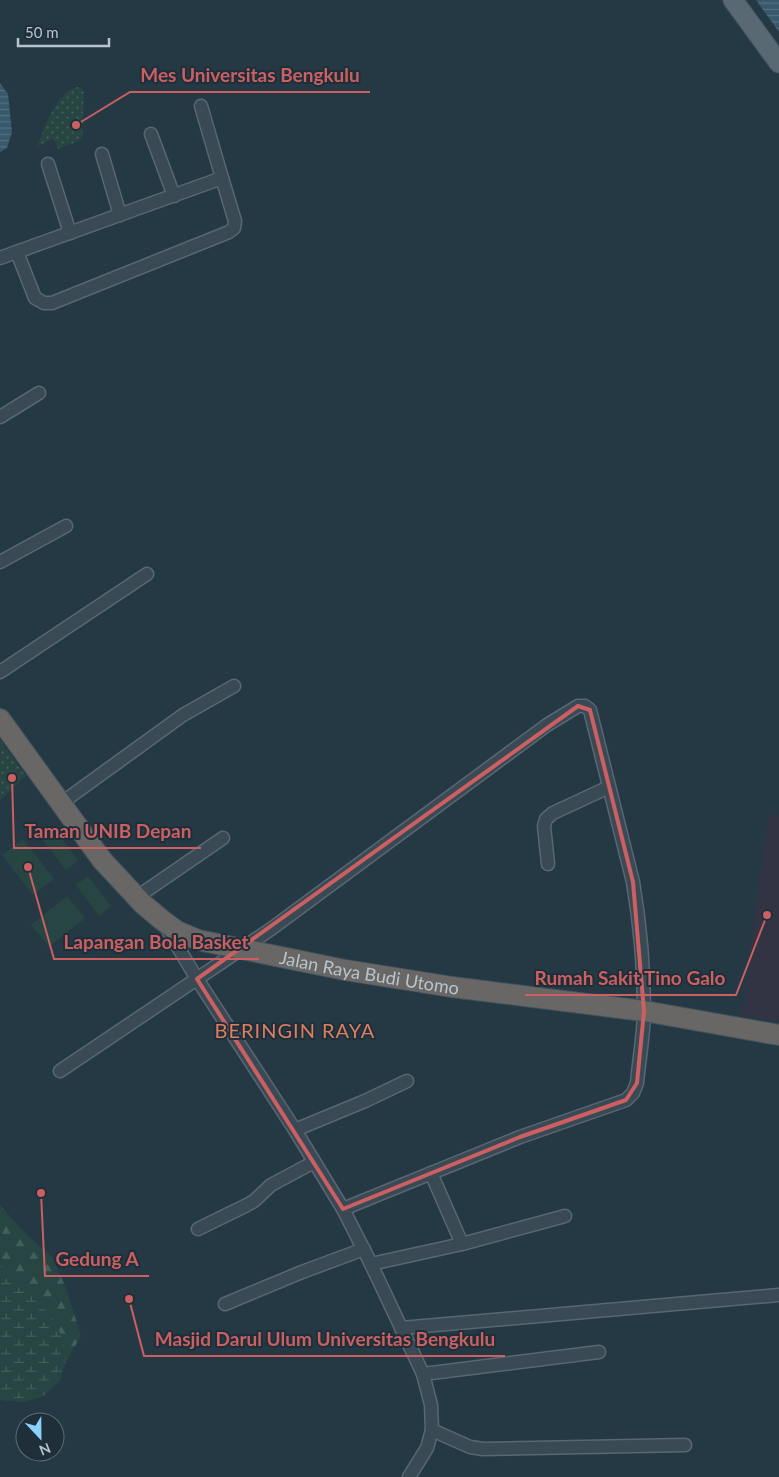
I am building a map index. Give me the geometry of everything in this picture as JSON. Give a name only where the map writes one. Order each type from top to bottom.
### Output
[{"type":"highway","name":"Jalan Raya Budi Utomo","points":[[0,719],[102,860],[162,920],[177,931],[198,940],[344,970],[442,985],[644,1011],[779,1035]]},
{"type":"main road","points":[[733,0],[779,64]]},
{"type":"street","points":[[17,252],[35,298],[44,303],[52,303],[229,232],[234,228],[235,221],[201,106]]},
{"type":"street","points":[[151,134],[174,196]]},
{"type":"street","points":[[102,154],[120,215]]},
{"type":"street","points":[[48,164],[70,233]]},
{"type":"street","points":[[0,258],[222,178]]},
{"type":"street","points":[[0,416],[39,393]]},
{"type":"street","points":[[0,562],[66,526]]},
{"type":"street","points":[[0,672],[147,574]]},
{"type":"street","points":[[60,804],[183,715],[234,686]]},
{"type":"street","points":[[60,1071],[279,924],[547,725],[578,706],[585,706],[590,710],[637,904],[644,1011],[637,1083],[633,1093],[626,1100],[520,1137],[343,1209]]},
{"type":"street","points":[[548,864],[544,826],[546,819],[553,813],[609,787]]},
{"type":"street","points":[[137,897],[224,838]]},
{"type":"street","points":[[162,920],[197,979],[295,1130],[343,1209],[423,1374],[431,1405],[432,1430],[427,1448],[410,1477]]},
{"type":"street","points":[[295,1130],[365,1101],[407,1080]]},
{"type":"street","points":[[198,1229],[247,1206],[271,1185],[314,1162]]},
{"type":"street","points":[[431,1173],[462,1244]]},
{"type":"street","points":[[371,1264],[462,1244],[566,1216]]},
{"type":"street","points":[[225,1304],[302,1272],[364,1250]]},
{"type":"street","points":[[401,1328],[779,1295]]},
{"type":"street","points":[[423,1374],[600,1352]]},
{"type":"street","points":[[432,1430],[470,1447],[483,1449],[685,1445]]},
{"type":"highlighted area","points":[[578,706],[590,710],[633,882],[644,1011],[637,1083],[626,1100],[520,1137],[343,1209],[197,979]]},
{"type":"shaded area","points":[[756,0],[779,0],[779,32]]},
{"type":"shaded area","points":[[0,83],[8,94],[12,132],[7,148],[0,152]]},
{"type":"shaded area","points":[[769,814],[779,816],[779,1021],[742,1015]]},
{"type":"green space","points":[[77,87],[81,88],[84,93],[82,138],[58,149],[56,142],[52,139],[38,146],[52,112],[70,90]]},
{"type":"green space","points":[[0,740],[26,776],[0,800]]},
{"type":"green space","points":[[56,831],[78,861],[66,870],[43,840]]},
{"type":"green space","points":[[23,839],[54,879],[33,895],[2,855]]},
{"type":"green space","points":[[88,876],[111,906],[99,916],[76,885]]},
{"type":"green space","points":[[67,896],[85,918],[49,947],[31,925]]},
{"type":"green space","points":[[0,1205],[24,1232],[52,1257],[66,1288],[81,1336],[65,1364],[59,1381],[43,1396],[25,1402],[0,1400]]},
{"type":"green space","points":[[0,1264],[54,1320],[64,1341],[65,1364],[59,1381],[43,1396],[25,1402],[0,1400]]},
{"type":"place","name":"Mes Universitas Bengkulu","points":[[76,125]]},
{"type":"place","name":"Taman UNIB Depan","points":[[12,778]]},
{"type":"place","name":"Lapangan Bola Basket","points":[[28,867]]},
{"type":"place","name":"Rumah Sakit Tino Galo","points":[[767,915]]},
{"type":"place","name":"Gedung A","points":[[41,1193]]},
{"type":"place","name":"Masjid Darul Ulum Universitas Bengkulu","points":[[129,1299]]},
{"type":"district","name":"BERINGIN RAYA","points":[[295,1030]]}]
